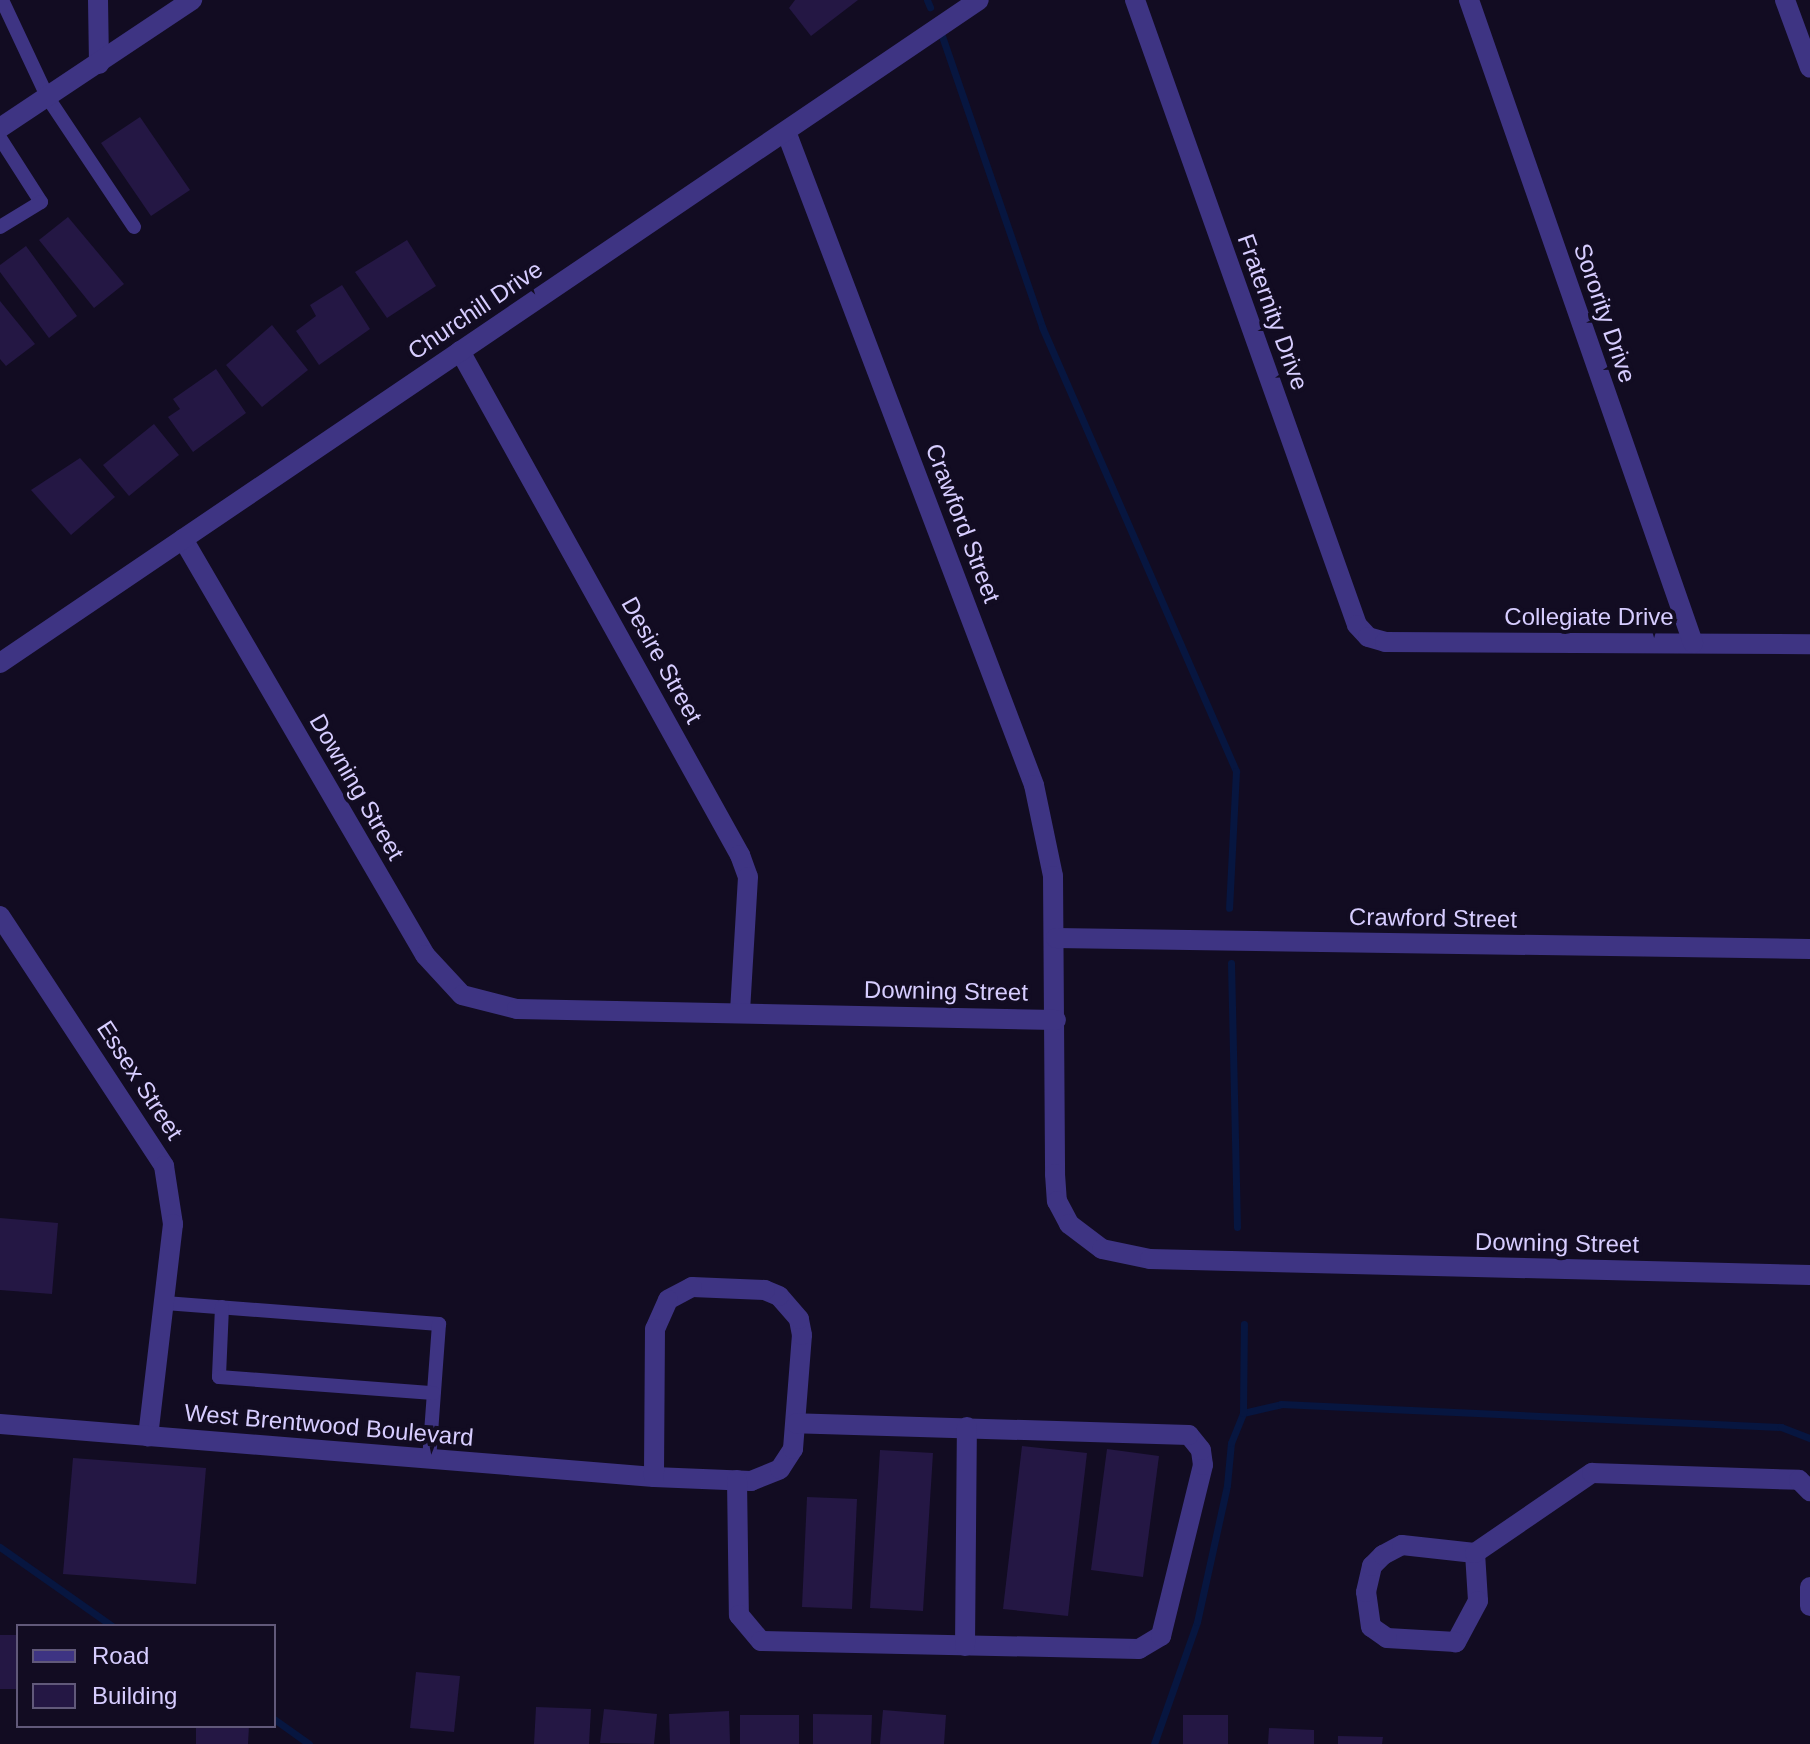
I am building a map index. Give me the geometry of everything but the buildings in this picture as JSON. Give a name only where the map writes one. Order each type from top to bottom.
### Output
[{"type":"street","points":[[98,0],[99,64]]},
{"type":"street","points":[[0,128],[192,0]]},
{"type":"street","name":"Churchill Drive","points":[[0,663],[787,134],[979,0]]},
{"type":"street","name":"Fraternity Drive","points":[[1135,0],[1357,625],[1368,637]]},
{"type":"street","name":"Sorority Drive","points":[[1469,0],[1693,643]]},
{"type":"street","points":[[1785,0],[1810,68]]},
{"type":"street","name":"Crawford Street","points":[[787,134],[1034,785],[1053,876],[1056,1020]]},
{"type":"street","name":"Desire Street","points":[[460,351],[740,855],[748,877],[740,1013]]},
{"type":"street","name":"Downing Street","points":[[183,539],[425,955],[448,986],[476,1002],[503,1008],[1056,1020],[1057,1201],[1069,1224],[1116,1254],[1810,1275]]},
{"type":"street","name":"Collegiate Drive","points":[[1368,637],[1385,642],[1810,644]]},
{"type":"street","name":"Essex Street","points":[[0,916],[164,1166],[173,1200],[165,1303],[148,1437]]},
{"type":"street","name":"Crawford Street","points":[[1056,938],[1810,949]]},
{"type":"street","name":"West Brentwood Boulevard","points":[[0,1424],[654,1477],[766,1478],[780,1469],[793,1449],[802,1335],[791,1307],[765,1290],[692,1287],[679,1291],[660,1313],[655,1329],[654,1477]]},
{"type":"street","points":[[737,1480],[739,1615],[750,1633],[771,1643],[1139,1649],[1156,1642],[1164,1627],[1203,1465],[1195,1440],[1182,1432],[796,1423]]},
{"type":"street","points":[[965,1646],[967,1427]]},
{"type":"street","points":[[1475,1553],[1478,1601],[1456,1642],[1387,1638],[1371,1627],[1366,1592],[1372,1566],[1383,1555],[1402,1545],[1475,1553],[1592,1473],[1799,1480],[1810,1491]]},
{"type":"street","points":[[1810,1587],[1810,1606]]},
{"type":"lane","points":[[2,0],[48,98],[134,227]]},
{"type":"lane","points":[[0,138],[41,202],[0,227]]},
{"type":"lane","points":[[165,1303],[439,1324],[429,1459]]},
{"type":"lane","points":[[222,1307],[219,1377],[433,1393]]},
{"type":"waterway","points":[[927,0],[930,7]]},
{"type":"waterway","points":[[942,36],[1042,327],[1236,771],[1229,908]]},
{"type":"waterway","points":[[1231,963],[1237,1227]]},
{"type":"waterway","points":[[1154,1744],[1197,1622],[1227,1485],[1231,1443],[1243,1413],[1244,1324]]},
{"type":"waterway","points":[[1243,1413],[1281,1404],[1781,1427],[1810,1438]]},
{"type":"waterway","points":[[0,1547],[109,1624]]},
{"type":"waterway","points":[[276,1720],[309,1744]]}]
